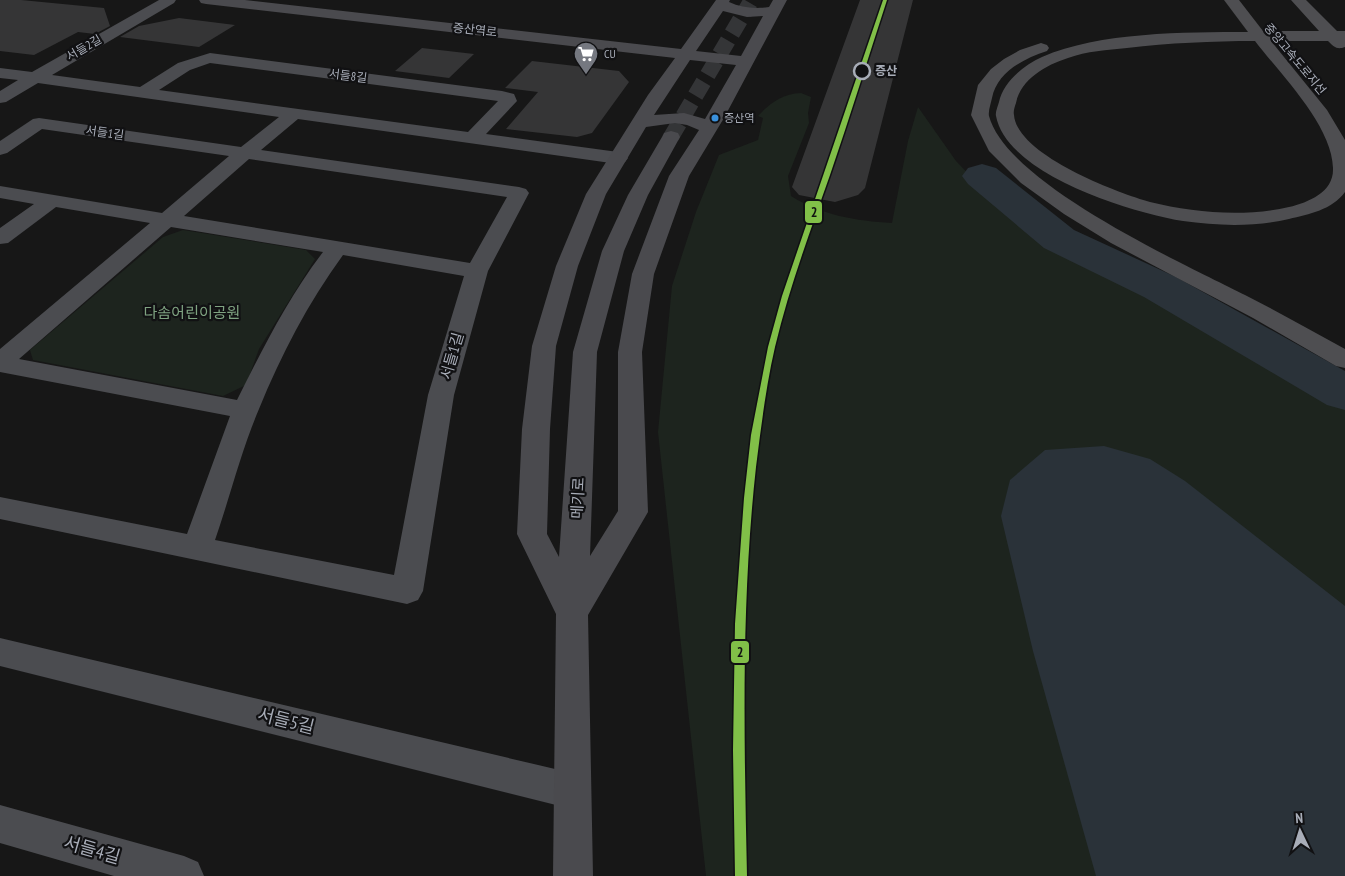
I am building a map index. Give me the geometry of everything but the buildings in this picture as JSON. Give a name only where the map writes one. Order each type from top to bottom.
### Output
[{"type":"highway","points":[[1231,0],[1323,117],[1342,154],[1344,172],[1340,186],[1329,198],[1291,213],[1255,217],[1213,218],[1185,215],[1146,207],[1090,187],[1058,171],[1030,153],[1008,127],[1005,103],[1013,88],[1024,75],[1038,65],[1055,57],[1113,39],[1186,28],[1345,29]]},
{"type":"highway","name":"중앙고속도로지선","points":[[1244,0],[1332,104]]},
{"type":"highway","points":[[1298,0],[1345,49]]},
{"type":"highway","points":[[1345,36],[1179,37],[1067,41],[1038,49],[1017,58],[998,71],[980,93],[978,103],[980,120],[986,136],[996,150],[1016,169],[1061,204],[1125,242],[1264,314],[1345,360]]},
{"type":"street","name":"서들2길","points":[[0,98],[169,0]]},
{"type":"street","name":"증산역로","points":[[206,0],[745,61]]},
{"type":"street","points":[[572,613],[532,534],[536,430],[543,355],[567,266],[596,194],[657,94],[722,2],[730,10],[744,12],[764,13],[777,5]]},
{"type":"street","points":[[572,613],[633,512],[630,352],[643,274],[679,176],[709,128],[777,5]]},
{"type":"street","name":"서들8길","points":[[144,92],[190,63],[210,58],[508,98],[508,101],[474,137]]},
{"type":"street","points":[[0,73],[618,158]]},
{"type":"street","points":[[0,363],[246,152],[294,114]]},
{"type":"street","points":[[640,122],[677,117],[697,121],[709,128]]},
{"type":"street","name":"서들1길","points":[[0,148],[39,123],[519,193],[477,271],[441,395],[407,591],[0,508]]},
{"type":"street","name":"메기로","points":[[573,876],[572,613],[585,352],[613,252],[638,195],[670,137]]},
{"type":"street","points":[[0,192],[477,271]]},
{"type":"street","points":[[0,238],[51,201]]},
{"type":"street","points":[[197,549],[245,410],[286,325],[311,283],[336,249]]},
{"type":"street","points":[[0,363],[245,410]]},
{"type":"street","name":"서들5길","points":[[0,652],[572,791]]},
{"type":"street","name":"서들4길","points":[[0,824],[184,876]]},
{"type":"green space","points":[[801,93],[811,97],[808,113],[809,123],[788,176],[791,196],[802,203],[839,216],[865,221],[892,223],[908,141],[918,107],[956,161],[982,188],[1058,247],[1116,274],[1177,307],[1345,409],[1345,876],[706,876],[658,432],[672,286],[696,212],[719,155],[758,140],[763,118],[758,116],[777,100],[788,95]]},
{"type":"green space","name":"다솜어린이공원","points":[[183,230],[306,250],[315,259],[259,349],[246,385],[223,396],[33,360],[30,350],[163,237]]},
{"type":"shaded area","points":[[1104,446],[1150,459],[1185,481],[1345,606],[1345,876],[1096,876],[1033,651],[1001,516],[1010,480],[1045,450]]},
{"type":"waterway","points":[[982,176],[1059,239],[1160,287],[1345,393]]},
{"type":"tunnel","points":[[671,137],[750,3]]},
{"type":"transit line","name":"2","points":[[741,876],[739,687],[743,561],[748,498],[766,373],[785,296],[885,0]]},
{"type":"place","name":"증산","points":[[862,71]]},
{"type":"place","name":"CU","points":[[586,75]]},
{"type":"place","name":"증산역","points":[[715,118]]}]
